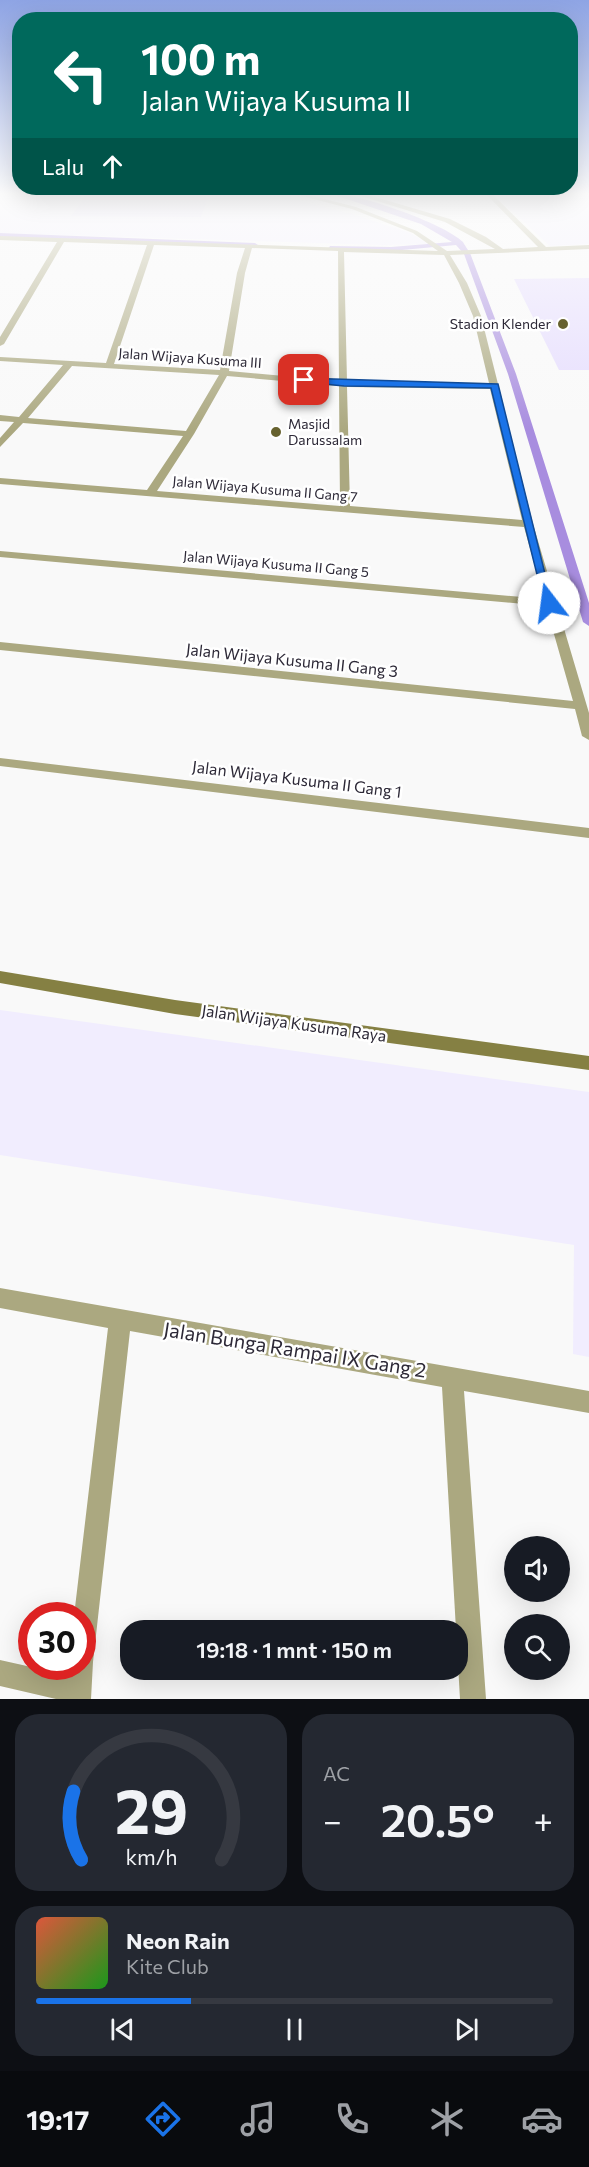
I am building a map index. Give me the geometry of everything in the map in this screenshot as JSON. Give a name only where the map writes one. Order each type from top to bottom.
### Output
[{"type":"street","points":[[0,344],[43,271]]},
{"type":"street","points":[[109,365],[142,271]]},
{"type":"street","points":[[150,493],[189,434],[224,373],[242,271]]},
{"type":"street","points":[[341,271],[345,509]]},
{"type":"street","points":[[459,271],[477,316],[549,603],[589,736]]},
{"type":"street","name":"Jalan Wijaya Kusuma III","points":[[0,360],[224,373],[344,384],[495,386]]},
{"type":"street","points":[[0,444],[70,363]]},
{"type":"street","points":[[0,418],[189,434]]},
{"type":"street","name":"Jalan Wijaya Kusuma II Gang 7","points":[[0,481],[528,524]]},
{"type":"street","name":"Jalan Wijaya Kusuma II Gang 5","points":[[0,554],[549,603]]},
{"type":"street","name":"Jalan Wijaya Kusuma II Gang 3","points":[[0,646],[580,706]]},
{"type":"street","name":"Jalan Wijaya Kusuma II Gang 1","points":[[0,762],[589,833]]},
{"type":"street","name":"Jalan Wijaya Kusuma Raya","points":[[0,977],[175,1007],[589,1063]]},
{"type":"street","name":"Jalan Bunga Rampai IX Gang 2","points":[[0,1298],[589,1402]]},
{"type":"street","points":[[88,1602],[120,1321]]},
{"type":"street","points":[[452,1376],[473,1699]]},
{"type":"street","points":[[0,1673],[79,1686]]},
{"type":"shaded area","name":"Stadion Klender","points":[[589,278],[589,370],[559,370],[514,279]]},
{"type":"shaded area","points":[[0,1010],[589,1092],[589,1357],[573,1354],[574,1245],[0,1155]]},
{"type":"waterway","points":[[474,271],[512,374],[589,622]]},
{"type":"place","name":"Stadion Klender","points":[[563,324]]},
{"type":"place","name":"Masjid Darussalam","points":[[276,432]]},
{"type":"route","points":[[304,380],[344,384],[495,386],[549,603]]}]
